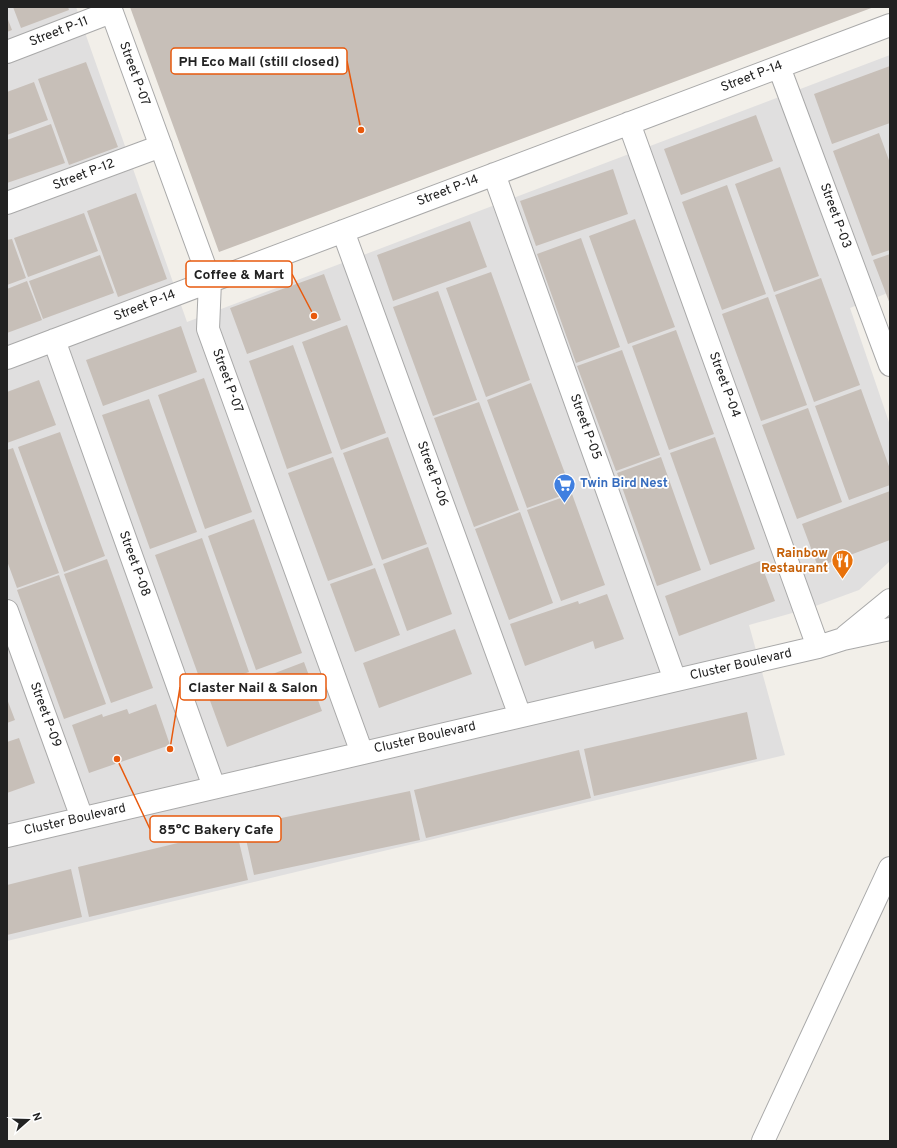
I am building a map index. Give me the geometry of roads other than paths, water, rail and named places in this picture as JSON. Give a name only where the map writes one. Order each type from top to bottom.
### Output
[{"type":"street","name":"Street P-11","points":[[7,52],[110,9]]},
{"type":"street","name":"Street P-07","points":[[110,9],[210,281],[208,329],[362,753]]},
{"type":"street","name":"Street P-14","points":[[7,358],[890,25]]},
{"type":"street","name":"Street P-03","points":[[779,67],[890,365]]},
{"type":"street","name":"Street P-04","points":[[630,123],[818,646]]},
{"type":"street","name":"Street P-12","points":[[7,203],[161,146]]},
{"type":"street","name":"Street P-05","points":[[494,174],[675,680]]},
{"type":"street","name":"Street P-06","points":[[343,231],[520,716]]},
{"type":"street","name":"Street P-08","points":[[54,340],[214,788]]},
{"type":"street","name":"Cluster Boulevard","points":[[843,639],[890,600]]},
{"type":"street","name":"Street P-09","points":[[7,611],[82,818]]},
{"type":"street","name":"Cluster Boulevard","points":[[7,836],[890,629]]},
{"type":"street","points":[[763,1141],[890,868]]},
{"type":"place","name":"PH Eco Mall (still closed)","points":[[361,130]]},
{"type":"place","name":"Coffee & Mart","points":[[314,316]]},
{"type":"place","name":"Twin Bird Nest","points":[[565,504]]},
{"type":"place","name":"Rainbow Restaurant","points":[[843,580]]},
{"type":"place","name":"Claster Nail & Salon","points":[[170,749]]},
{"type":"place","name":"85°C Bakery Cafe","points":[[117,759]]}]
